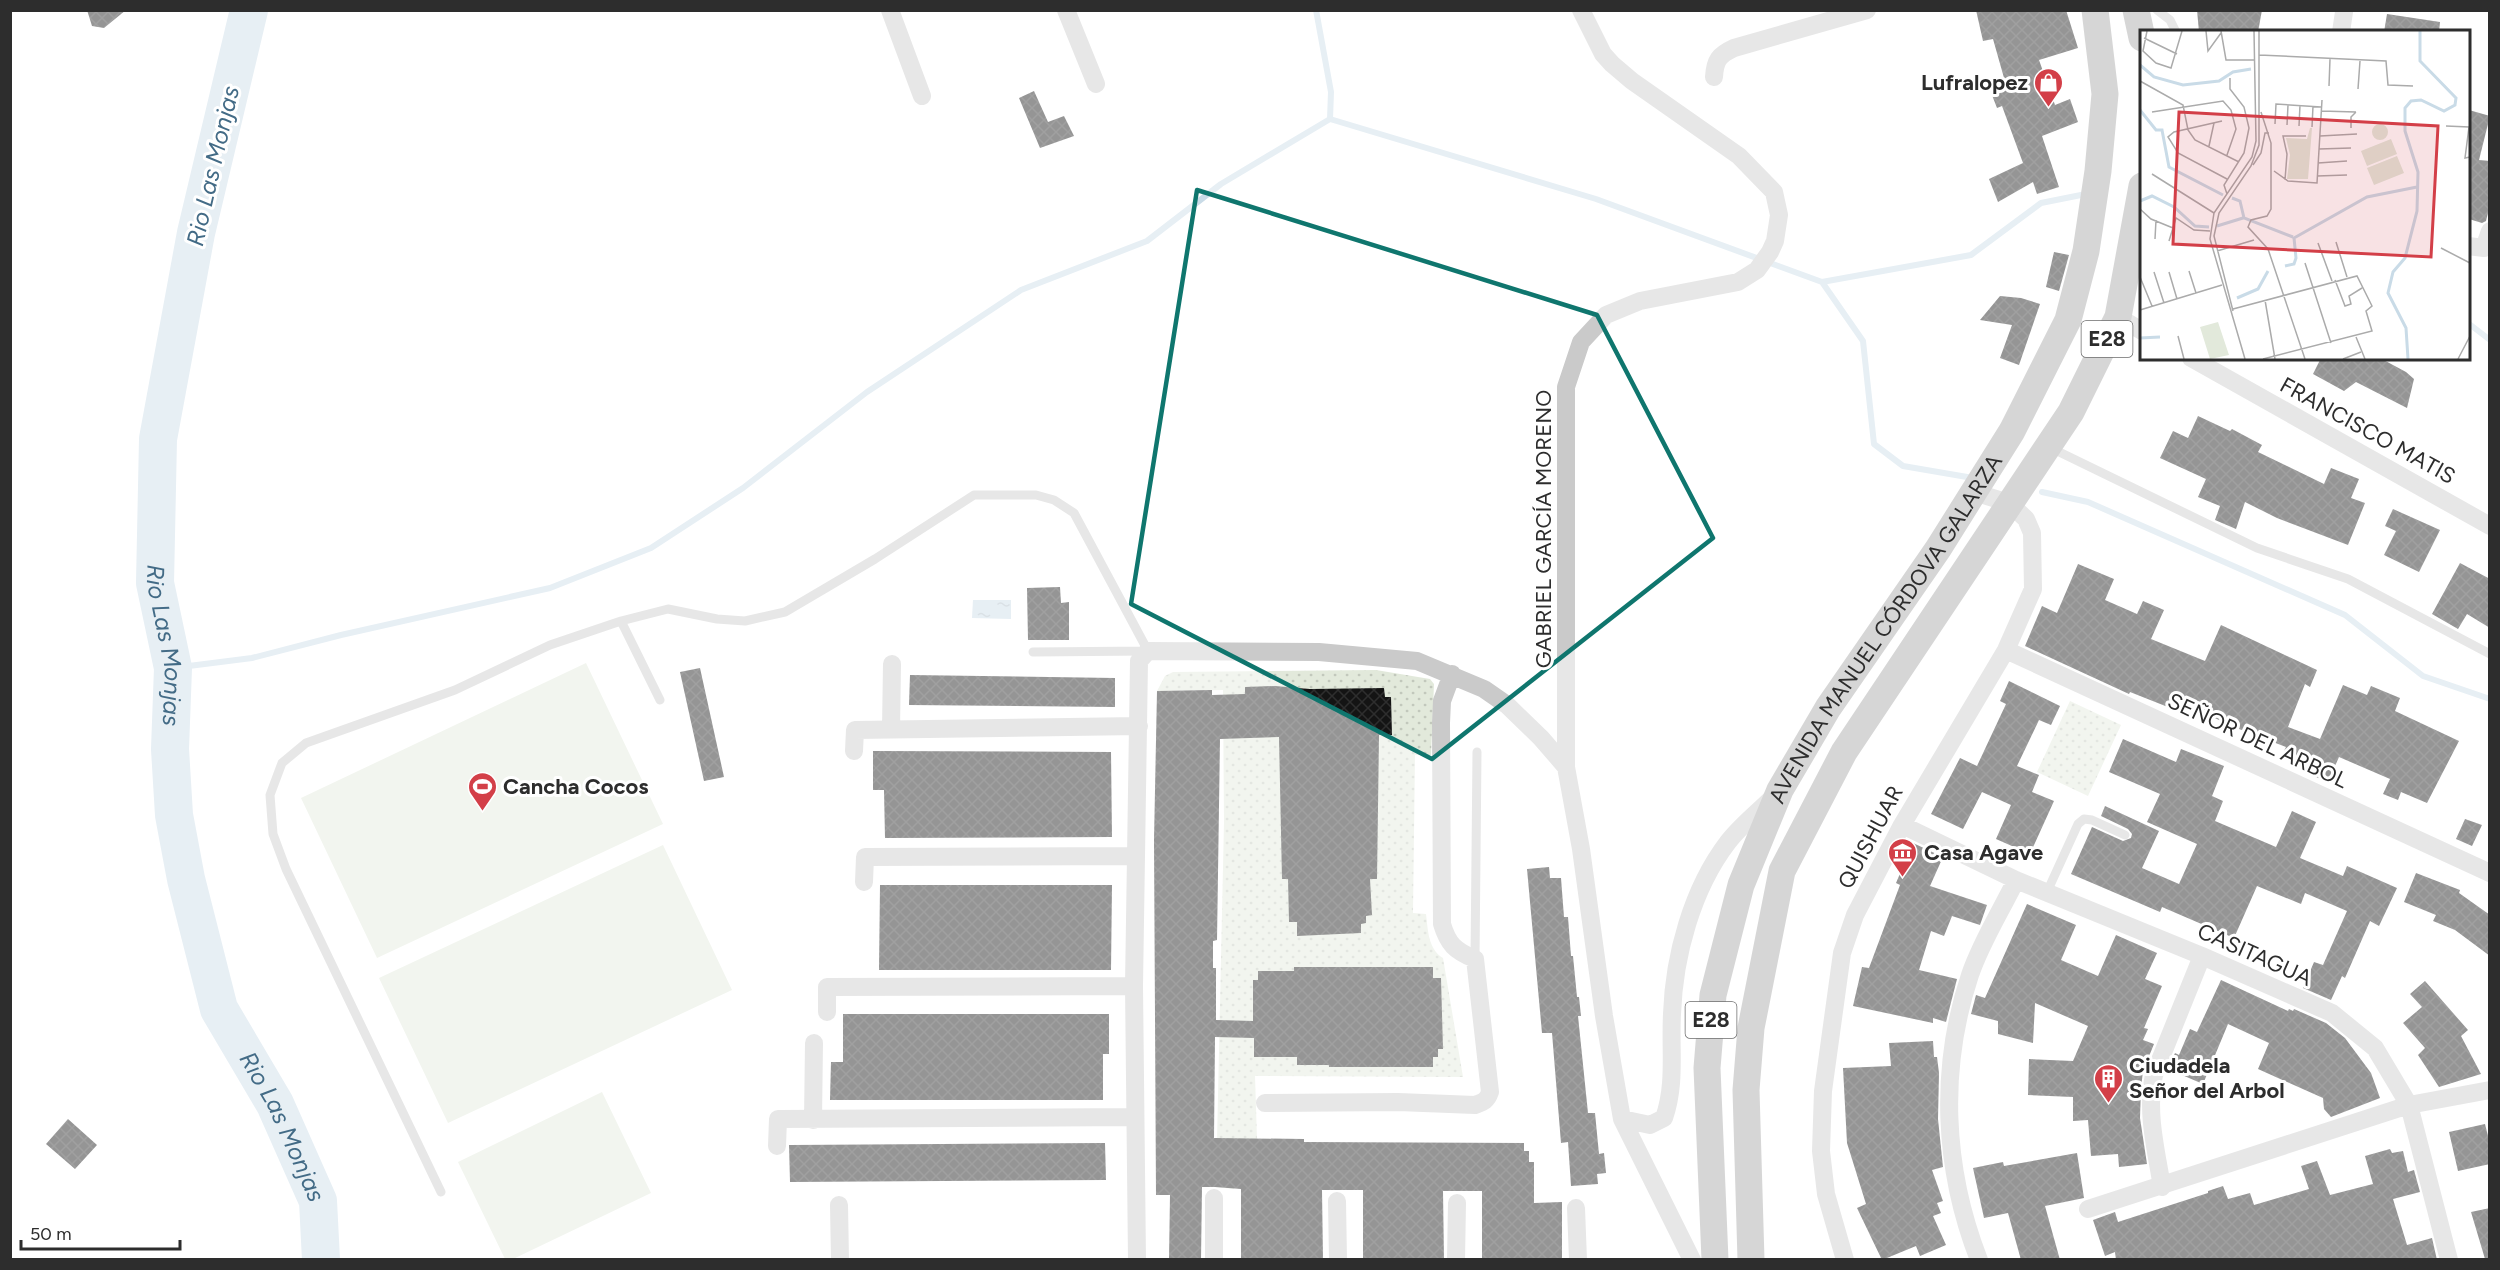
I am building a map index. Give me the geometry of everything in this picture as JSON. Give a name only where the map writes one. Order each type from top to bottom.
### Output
[{"type":"main road","name":"AVENIDA MANUEL CÓRDOVA GALARZA","points":[[1715,1260],[1707,1068],[1713,995],[1741,885],[1780,790],[1828,708],[1938,549],[2012,431],[2068,320],[2086,252],[2098,171],[2105,94],[2095,10]]},
{"type":"main road","points":[[2136,10],[2140,30]]},
{"type":"main road","name":"AVENIDA MANUEL CÓRDOVA GALARZA","points":[[1751,1260],[1746,1090],[1750,1028],[1782,871],[1844,752],[2049,447],[2070,412],[2118,317],[2137,248],[2140,211]]},
{"type":"main road","points":[[1938,549],[1958,553],[1965,563],[1966,570]]},
{"type":"street","points":[[890,10],[922,96]]},
{"type":"street","points":[[1066,10],[1096,84]]},
{"type":"street","name":"GABRIEL GARCÍA MORENO","points":[[1581,10],[1603,54],[1612,64],[1632,81],[1739,156],[1774,192],[1779,215],[1775,241],[1770,252],[1757,270],[1748,277],[1738,282],[1640,301],[1606,315],[1581,342],[1566,387],[1566,767],[1581,849],[1604,1016],[1622,1119],[1692,1260]]},
{"type":"street","points":[[1714,77],[1715,65],[1720,55],[1734,48],[1867,10]]},
{"type":"street","points":[[2341,30],[2344,12]]},
{"type":"street","points":[[2470,246],[2484,248],[2490,231]]},
{"type":"street","points":[[2118,317],[2140,330]]},
{"type":"street","name":"FRANCISCO MATIS","points":[[2195,360],[2490,526]]},
{"type":"street","name":"QUISHUAR","points":[[1845,1260],[1826,1194],[1821,1151],[1823,1091],[1842,953],[1855,915],[1902,825],[2006,650],[2032,589],[2032,533],[2026,519],[2009,504],[1974,492]]},
{"type":"street","name":"SEÑOR DEL ARBOL","points":[[2006,650],[2490,873]]},
{"type":"street","points":[[1137,1260],[1134,986],[1139,661],[1148,651],[1319,652],[1418,661],[1484,689],[1507,705],[1541,738],[1566,767]]},
{"type":"street","points":[[891,729],[892,664]]},
{"type":"street","points":[[1264,1103],[1398,1102],[1475,1105],[1486,1101],[1490,1092],[1475,959],[1457,952],[1447,941],[1442,924],[1441,723],[1442,701],[1452,674]]},
{"type":"street","points":[[854,751],[855,730],[1138,726]]},
{"type":"street","points":[[1622,1119],[1650,1125],[1664,1118],[1670,1102],[1673,1079],[1671,1039],[1673,980],[1690,918],[1706,877],[1728,842],[1780,790]]},
{"type":"street","name":"CASITAGUA","points":[[1902,825],[2016,880],[2202,956],[2332,1014],[2376,1048],[2409,1105],[2449,1260]]},
{"type":"street","points":[[864,882],[865,856],[1136,856]]},
{"type":"street","points":[[1979,1260],[1958,1193],[1950,1138],[1949,1085],[1954,1032],[1971,972],[2016,880]]},
{"type":"street","points":[[2162,1187],[2149,1095],[2154,1075],[2202,956]]},
{"type":"street","points":[[827,1012],[827,987],[1134,986]]},
{"type":"street","points":[[813,1119],[814,1043]]},
{"type":"street","points":[[2088,1209],[2162,1187],[2409,1105],[2490,1090]]},
{"type":"street","points":[[777,1146],[778,1119],[1135,1117]]},
{"type":"street","points":[[1214,1198],[1214,1260]]},
{"type":"street","points":[[1337,1201],[1338,1260]]},
{"type":"street","points":[[1456,1260],[1457,1203]]},
{"type":"street","points":[[839,1205],[840,1260]]},
{"type":"street","points":[[1576,1208],[1578,1260]]},
{"type":"lane","points":[[2157,10],[2170,20],[2175,30]]},
{"type":"lane","points":[[2049,447],[2257,548],[2348,579],[2490,654]]},
{"type":"lane","points":[[441,1192],[286,869],[273,834],[270,795],[282,763],[306,743],[455,690],[550,645],[621,621],[668,609],[717,619],[745,621],[785,612],[875,559],[974,495],[1036,495],[1054,500],[1074,513],[1148,651],[1033,652]]},
{"type":"lane","points":[[621,621],[660,700]]},
{"type":"lane","points":[[1475,959],[1477,752]]},
{"type":"lane","points":[[2047,892],[2078,824],[2084,819],[2125,835]]},
{"type":"highlighted area","points":[[1197,190],[1597,315],[1713,538],[1432,759],[1131,604]]},
{"type":"shaded area","name":"Cancha Cocos","points":[[586,663],[663,824],[377,958],[301,798]]},
{"type":"shaded area","points":[[1376,670],[1430,679],[1434,684],[1431,755],[1415,755],[1413,913],[1426,914],[1428,933],[1434,950],[1443,958],[1463,1077],[1255,1076],[1257,1139],[1231,1148],[1234,1189],[1216,1187],[1224,822],[1223,690],[1157,691],[1165,676],[1173,672]]},
{"type":"shaded area","points":[[2070,701],[2121,725],[2088,796],[2037,772]]},
{"type":"shaded area","points":[[663,845],[732,990],[448,1123],[379,978]]},
{"type":"shaded area","points":[[602,1092],[651,1193],[513,1259],[505,1259],[458,1162]]},
{"type":"water","points":[[973,600],[1011,600],[1011,619],[972,618]]},
{"type":"building","points":[[87,10],[126,10],[104,28],[92,26]]},
{"type":"building","points":[[1976,10],[2066,10],[2078,48],[2039,60],[2055,105],[2070,99],[2078,122],[2042,136],[2059,187],[2037,194],[2033,182],[1998,202],[1989,179],[2023,163],[2002,106],[1997,108],[1990,90],[2006,85],[1993,39],[1983,41]]},
{"type":"building","points":[[2197,10],[2262,10],[2258,30],[2199,30]]},
{"type":"building","points":[[2387,14],[2440,22],[2439,30],[2384,30]]},
{"type":"building","points":[[1034,91],[1048,122],[1064,116],[1074,136],[1040,148],[1019,98]]},
{"type":"building","points":[[2470,110],[2490,116],[2479,160],[2490,161],[2490,205],[2486,221],[2482,223],[2470,219]]},
{"type":"building","points":[[2054,252],[2069,255],[2059,291],[2046,287]]},
{"type":"building","points":[[2000,296],[2021,298],[2040,304],[2019,365],[2000,358],[2012,325],[1980,320]]},
{"type":"building","points":[[2320,360],[2384,360],[2414,379],[2407,408],[2356,382],[2344,391],[2313,374]]},
{"type":"building","points":[[2198,416],[2230,431],[2232,429],[2262,445],[2258,452],[2324,484],[2331,468],[2359,479],[2351,498],[2365,503],[2348,545],[2277,518],[2245,502],[2236,529],[2215,520],[2220,506],[2198,497],[2206,479],[2160,458],[2173,431],[2188,438]]},
{"type":"building","points":[[2393,509],[2440,530],[2419,572],[2384,555],[2396,531],[2385,526]]},
{"type":"building","points":[[2460,563],[2490,579],[2490,628],[2467,614],[2458,629],[2432,614]]},
{"type":"building","points":[[2078,564],[2114,579],[2105,600],[2137,614],[2143,601],[2164,610],[2151,639],[2205,661],[2221,625],[2317,670],[2310,687],[2305,684],[2288,727],[2320,739],[2343,685],[2367,695],[2371,686],[2400,698],[2395,711],[2459,741],[2427,803],[2401,792],[2398,800],[2383,794],[2390,779],[2339,757],[2328,782],[2309,774],[2314,762],[2284,751],[2286,747],[2186,705],[2183,713],[2130,692],[2129,694],[2025,646],[2042,606],[2057,613]]},
{"type":"building","points":[[1060,587],[1061,603],[1069,602],[1069,640],[1028,640],[1027,588]]},
{"type":"building","points":[[700,668],[724,777],[704,781],[680,672]]},
{"type":"building","points":[[910,675],[1115,678],[1115,707],[909,705]]},
{"type":"building","points":[[2009,681],[2060,706],[2051,725],[2039,720],[2017,766],[2039,775],[2032,792],[2054,801],[2030,854],[1996,839],[2011,805],[1982,792],[1963,829],[1931,814],[1960,758],[1977,766],[2006,704],[2000,701]]},
{"type":"building","points":[[1275,686],[1310,689],[1384,688],[1385,697],[1391,697],[1392,735],[1379,735],[1377,879],[1370,879],[1372,915],[1366,916],[1366,923],[1361,924],[1361,933],[1297,936],[1297,922],[1289,922],[1288,879],[1282,879],[1279,737],[1220,739],[1217,940],[1213,941],[1213,968],[1216,968],[1216,1020],[1253,1021],[1253,980],[1258,980],[1258,971],[1294,971],[1294,967],[1433,967],[1433,978],[1441,978],[1443,1049],[1438,1049],[1438,1057],[1433,1057],[1433,1067],[1329,1067],[1329,1065],[1297,1065],[1297,1057],[1254,1057],[1254,1038],[1215,1037],[1214,1138],[1304,1139],[1304,1142],[1524,1143],[1524,1151],[1529,1151],[1529,1162],[1534,1162],[1534,1203],[1562,1202],[1562,1260],[1482,1260],[1482,1191],[1443,1191],[1444,1260],[1363,1260],[1363,1190],[1322,1190],[1323,1260],[1241,1260],[1241,1189],[1202,1187],[1201,1260],[1169,1260],[1170,1195],[1156,1195],[1154,840],[1157,691],[1212,690],[1212,695],[1245,694],[1245,687]]},
{"type":"building","points":[[2123,739],[2176,762],[2181,749],[2224,766],[2212,796],[2223,801],[2215,821],[2276,847],[2292,811],[2316,822],[2300,858],[2343,876],[2347,866],[2397,888],[2379,926],[2370,921],[2345,978],[2342,976],[2331,1000],[2303,988],[2314,962],[2323,965],[2347,911],[2305,893],[2301,904],[2257,886],[2234,938],[2162,907],[2160,912],[2071,874],[2092,827],[2123,841],[2131,838],[2132,834],[2128,829],[2101,816],[2105,806],[2159,831],[2142,868],[2179,884],[2197,844],[2147,822],[2160,794],[2109,772]]},
{"type":"building","points":[[873,751],[1111,752],[1112,837],[885,838],[884,790],[873,790]]},
{"type":"building","points":[[2465,819],[2482,825],[2472,846],[2456,839]]},
{"type":"building","points":[[1913,843],[1943,857],[1930,886],[1987,905],[1980,925],[1952,916],[1944,936],[1931,931],[1919,970],[1957,979],[1946,1022],[1933,1018],[1933,1023],[1853,1006],[1862,967],[1869,968],[1900,885],[1896,883]]},
{"type":"building","points":[[1549,867],[1550,878],[1561,878],[1564,917],[1568,917],[1571,956],[1573,956],[1581,1016],[1578,1016],[1588,1113],[1595,1113],[1599,1154],[1604,1153],[1606,1173],[1597,1174],[1598,1184],[1571,1186],[1568,1142],[1561,1143],[1552,1033],[1542,1033],[1527,869]]},
{"type":"building","points":[[2416,873],[2460,890],[2459,893],[2490,915],[2490,956],[2455,930],[2433,921],[2436,915],[2404,902]]},
{"type":"building","points":[[880,885],[1112,885],[1111,970],[879,970]]},
{"type":"building","points":[[2027,904],[2076,925],[2061,960],[2098,976],[2116,935],[2157,953],[2145,979],[2162,986],[2144,1028],[2148,1029],[2143,1040],[2154,1044],[2143,1071],[2141,1088],[2140,1118],[2147,1164],[2119,1167],[2118,1154],[2091,1156],[2088,1120],[2073,1121],[2073,1097],[2028,1095],[2029,1059],[2073,1061],[2088,1026],[2035,1003],[2033,1043],[1998,1034],[1998,1021],[1971,1014],[1976,995],[1985,998]]},
{"type":"building","points":[[2221,980],[2288,1011],[2294,1009],[2326,1023],[2345,1038],[2371,1073],[2380,1098],[2331,1117],[2324,1109],[2323,1098],[2258,1069],[2269,1043],[2228,1024],[2203,1084],[2168,1069],[2175,1053],[2179,1055],[2190,1029],[2197,1032]]},
{"type":"building","points":[[2425,981],[2468,1030],[2461,1036],[2481,1074],[2439,1087],[2418,1055],[2425,1048],[2403,1023],[2422,1007],[2410,994]]},
{"type":"building","points":[[843,1014],[1109,1014],[1109,1054],[1103,1054],[1103,1100],[830,1100],[831,1062],[843,1062]]},
{"type":"building","points":[[1933,1041],[1934,1057],[1937,1057],[1939,1073],[1938,1119],[1943,1167],[1932,1170],[1943,1201],[1937,1203],[1941,1213],[1933,1216],[1946,1245],[1920,1256],[1916,1246],[1882,1260],[1857,1208],[1866,1204],[1847,1143],[1843,1068],[1891,1066],[1889,1043]]},
{"type":"building","points":[[68,1119],[97,1145],[75,1169],[46,1144]]},
{"type":"building","points":[[2485,1124],[2490,1144],[2490,1164],[2458,1171],[2449,1132]]},
{"type":"building","points":[[1105,1143],[1106,1180],[790,1182],[789,1145]]},
{"type":"building","points":[[2390,1149],[2392,1153],[2403,1151],[2408,1172],[2414,1170],[2420,1192],[2393,1199],[2407,1245],[2432,1238],[2437,1260],[2116,1260],[2115,1252],[2105,1256],[2093,1220],[2115,1212],[2118,1222],[2223,1186],[2228,1199],[2250,1193],[2254,1205],[2309,1189],[2301,1166],[2317,1161],[2330,1195],[2373,1184],[2365,1156]]},
{"type":"building","points":[[2077,1153],[2084,1198],[2045,1206],[2060,1260],[2021,1260],[2008,1213],[1984,1218],[1973,1168],[2003,1162],[2004,1166]]},
{"type":"building","points":[[2490,1208],[2490,1259],[2485,1259],[2471,1212]]},
{"type":"waterway","name":"Rio Las Monjas","points":[[249,10],[196,233],[158,439],[155,583],[173,668],[170,749],[174,815],[186,879],[219,1009],[275,1104],[318,1201],[321,1260]]},
{"type":"waterway","points":[[173,668],[252,658],[341,635],[550,588],[651,548],[743,488],[867,392],[1021,290],[1147,241],[1221,184],[1330,119],[1331,92],[1316,10]]},
{"type":"waterway","points":[[1330,119],[1596,199],[1822,282],[1863,341],[1874,444],[1903,466],[1973,478]]},
{"type":"waterway","points":[[1822,282],[1971,255],[2041,203],[2086,194]]},
{"type":"waterway","points":[[2470,325],[2490,340]]},
{"type":"waterway","points":[[2042,492],[2088,502],[2345,615],[2423,676],[2490,699]]},
{"type":"place","name":"Lufralopez","points":[[2049,108]]},
{"type":"place","name":"Cancha Cocos","points":[[482,812]]},
{"type":"place","name":"Casa Agave","points":[[1903,878]]},
{"type":"place","name":"Ciudadela Señor del Arbol","points":[[2108,1104]]}]
